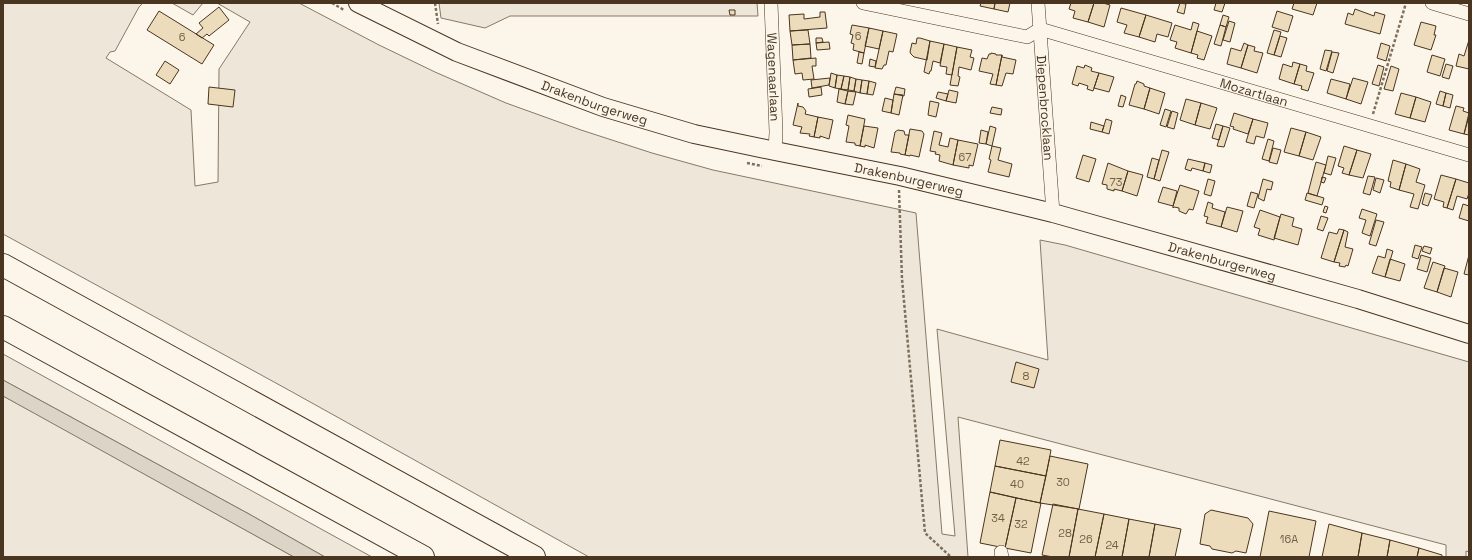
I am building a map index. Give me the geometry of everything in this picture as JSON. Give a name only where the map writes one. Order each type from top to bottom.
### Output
[{"type":"highway","points":[[3,265],[534,557]]},
{"type":"highway","points":[[3,327],[423,557]]},
{"type":"main road","name":"Drakenburgerweg","points":[[358,3],[457,52],[603,107],[694,134],[900,176],[1053,213],[1358,299],[1469,334]]},
{"type":"street","name":"Wagenaarlaan","points":[[771,3],[776,132],[775,151]]},
{"type":"street","points":[[862,3],[1027,37],[1040,29]]},
{"type":"street","name":"Diepenbrocklaan","points":[[1038,3],[1053,213]]},
{"type":"street","points":[[1432,3],[1469,14]]},
{"type":"street","name":"Mozartlaan","points":[[1040,29],[1469,155]]},
{"type":"path","points":[[1370,126],[1406,3]]},
{"type":"path","points":[[900,176],[899,192],[902,279],[925,533],[951,557]]},
{"type":"shaded area","points":[[3,3],[143,3],[139,7],[115,51],[110,52],[106,58],[191,110],[195,186],[218,182],[219,69],[250,22],[217,3],[299,3],[379,45],[435,72],[506,103],[581,130],[652,153],[713,170],[916,213],[942,534],[955,536],[937,329],[1048,360],[1040,240],[1065,245],[1469,362],[1469,552],[1466,551],[1466,557],[1446,557],[1446,545],[958,417],[968,557],[589,557],[285,388],[3,234]]},
{"type":"shaded area","points":[[172,3],[203,3],[193,15]]},
{"type":"shaded area","points":[[439,3],[757,3],[758,16],[510,16],[485,28],[441,18]]},
{"type":"shaded area","points":[[3,354],[372,557],[325,557],[3,380]]},
{"type":"shaded area","points":[[3,380],[325,557],[294,557],[3,396]]},
{"type":"shaded area","points":[[3,396],[42,417],[294,557],[3,557]]},
{"type":"building","points":[[981,3],[995,3],[994,9],[980,6]]},
{"type":"building","points":[[995,3],[1010,3],[1008,12],[994,9]]},
{"type":"building","points":[[1071,3],[1094,3],[1088,22],[1073,18],[1075,11],[1069,9]]},
{"type":"building","points":[[1094,3],[1110,5],[1104,27],[1088,22]]},
{"type":"building","points":[[1180,3],[1186,4],[1184,14],[1177,12]]},
{"type":"building","points":[[1216,3],[1225,3],[1222,12],[1214,10]]},
{"type":"building","points":[[1294,3],[1317,3],[1313,15],[1292,9]]},
{"type":"building","points":[[219,7],[229,20],[209,36],[207,34],[202,38],[196,34],[203,28],[199,23]]},
{"type":"building","points":[[1121,8],[1146,15],[1139,37],[1124,33],[1127,25],[1117,22]]},
{"type":"building","points":[[1355,9],[1374,16],[1375,12],[1385,15],[1380,34],[1345,24],[1348,13],[1353,15]]},
{"type":"building","points":[[729,10],[735,10],[735,15],[730,15]]},
{"type":"building","points":[[159,11],[214,45],[202,64],[147,30]]},
{"type":"building","points":[[1277,11],[1293,16],[1288,32],[1272,27]]},
{"type":"building","points":[[820,12],[825,12],[827,28],[790,31],[789,15],[804,14],[804,19],[820,17]]},
{"type":"building","points":[[1146,15],[1172,23],[1168,37],[1157,34],[1155,42],[1139,37]]},
{"type":"building","points":[[1223,15],[1229,17],[1226,27],[1220,25]]},
{"type":"building","points":[[1229,21],[1235,23],[1230,42],[1223,40]]},
{"type":"building","points":[[1193,22],[1199,24],[1191,53],[1175,48],[1177,42],[1170,40],[1175,25],[1191,30]]},
{"type":"building","points":[[1421,22],[1436,26],[1434,35],[1436,35],[1431,50],[1414,45]]},
{"type":"building","points":[[852,25],[869,28],[864,53],[853,50],[854,44],[851,43],[853,35],[850,34]]},
{"type":"building","points":[[1220,25],[1226,27],[1221,46],[1214,44]]},
{"type":"building","points":[[869,28],[883,31],[879,49],[865,46]]},
{"type":"building","points":[[808,30],[810,44],[792,45],[790,31]]},
{"type":"building","points":[[1274,30],[1281,32],[1274,55],[1267,53]]},
{"type":"building","points":[[883,31],[897,34],[893,52],[889,51],[886,65],[884,65],[882,69],[875,68]]},
{"type":"building","points":[[1197,31],[1212,36],[1204,60],[1197,58],[1198,55],[1191,53]]},
{"type":"building","points":[[1280,36],[1287,38],[1281,57],[1274,55]]},
{"type":"building","points":[[816,38],[822,38],[823,42],[816,43]]},
{"type":"building","points":[[917,38],[930,41],[927,60],[914,57],[910,52],[912,43],[916,44]]},
{"type":"building","points":[[1469,40],[1469,69],[1456,66],[1459,54],[1464,56]]},
{"type":"building","points":[[930,41],[944,44],[940,63],[933,61],[929,74],[924,72]]},
{"type":"building","points":[[829,42],[830,49],[817,50],[816,43]]},
{"type":"building","points":[[1244,43],[1248,45],[1241,68],[1227,64],[1231,48],[1241,51]]},
{"type":"building","points":[[1381,43],[1390,46],[1386,61],[1377,58]]},
{"type":"building","points":[[810,44],[811,58],[793,60],[792,45]]},
{"type":"building","points":[[944,44],[957,47],[952,75],[946,74],[947,67],[940,66]]},
{"type":"building","points":[[1248,45],[1255,47],[1254,51],[1263,53],[1257,73],[1241,68]]},
{"type":"building","points":[[957,47],[972,50],[970,57],[974,58],[971,70],[959,67],[958,76],[960,77],[958,86],[950,85]]},
{"type":"building","points":[[1325,50],[1332,51],[1326,71],[1320,69]]},
{"type":"building","points":[[859,52],[864,53],[862,64],[857,63]]},
{"type":"building","points":[[1332,52],[1339,53],[1333,73],[1327,71]]},
{"type":"building","points":[[991,53],[1002,55],[996,85],[990,84],[993,74],[979,71],[982,58],[987,59]]},
{"type":"building","points":[[1002,55],[1002,57],[1016,60],[1013,74],[1006,73],[1002,86],[996,85]]},
{"type":"building","points":[[1432,55],[1445,59],[1440,76],[1427,72]]},
{"type":"building","points":[[816,58],[816,66],[812,66],[814,79],[803,80],[802,73],[795,74],[793,60]]},
{"type":"building","points":[[870,59],[876,61],[875,67],[869,66]]},
{"type":"building","points":[[165,61],[179,70],[170,84],[156,75]]},
{"type":"building","points":[[1293,62],[1300,64],[1294,84],[1279,79],[1283,64],[1292,67]]},
{"type":"building","points":[[1300,64],[1307,66],[1306,71],[1314,73],[1308,91],[1301,89],[1302,86],[1294,84]]},
{"type":"building","points":[[1446,64],[1453,66],[1449,79],[1442,77]]},
{"type":"building","points":[[1085,65],[1092,68],[1091,71],[1099,73],[1093,91],[1087,89],[1088,86],[1079,83],[1078,86],[1072,84],[1077,66],[1084,68]]},
{"type":"building","points":[[1378,65],[1384,67],[1379,86],[1372,84]]},
{"type":"building","points":[[1391,66],[1399,69],[1393,91],[1384,89]]},
{"type":"building","points":[[831,73],[837,75],[835,88],[829,86]]},
{"type":"building","points":[[1099,73],[1114,77],[1109,92],[1094,88]]},
{"type":"building","points":[[837,75],[844,76],[841,89],[835,88]]},
{"type":"building","points":[[844,76],[850,77],[848,90],[841,89]]},
{"type":"building","points":[[850,77],[856,79],[854,91],[848,90]]},
{"type":"building","points":[[830,78],[829,85],[812,88],[811,80]]},
{"type":"building","points":[[1353,78],[1368,82],[1361,104],[1346,99]]},
{"type":"building","points":[[856,79],[862,80],[860,93],[854,91]]},
{"type":"building","points":[[1331,79],[1350,84],[1346,99],[1327,93]]},
{"type":"building","points":[[862,80],[869,81],[867,94],[860,93]]},
{"type":"building","points":[[869,81],[876,83],[873,95],[867,94]]},
{"type":"building","points":[[1137,81],[1150,88],[1144,109],[1129,105]]},
{"type":"building","points":[[209,87],[235,90],[233,107],[208,104]]},
{"type":"building","points":[[821,87],[822,95],[809,97],[808,89]]},
{"type":"building","points":[[896,87],[905,89],[904,96],[894,94]]},
{"type":"building","points":[[1150,88],[1165,93],[1159,114],[1144,109]]},
{"type":"building","points":[[839,89],[848,91],[845,104],[837,102]]},
{"type":"building","points":[[949,90],[958,92],[956,103],[946,101]]},
{"type":"building","points":[[848,91],[856,92],[853,105],[845,104]]},
{"type":"building","points":[[1440,91],[1446,93],[1443,106],[1436,104]]},
{"type":"building","points":[[938,92],[948,94],[946,101],[936,98]]},
{"type":"building","points":[[1401,93],[1416,97],[1410,118],[1395,114]]},
{"type":"building","points":[[1446,93],[1453,95],[1450,108],[1443,106]]},
{"type":"building","points":[[894,94],[903,95],[899,115],[891,113]]},
{"type":"building","points":[[1121,95],[1126,97],[1123,107],[1118,106]]},
{"type":"building","points":[[1416,97],[1431,102],[1425,122],[1410,118]]},
{"type":"building","points":[[885,98],[893,100],[891,113],[882,111]]},
{"type":"building","points":[[1186,99],[1201,103],[1195,125],[1180,120]]},
{"type":"building","points":[[930,101],[939,103],[936,117],[928,115]]},
{"type":"building","points":[[798,103],[798,106],[803,107],[806,111],[805,114],[818,117],[814,137],[809,136],[810,134],[800,133],[802,127],[793,125]]},
{"type":"building","points":[[1201,103],[1217,108],[1210,129],[1195,125]]},
{"type":"building","points":[[1456,106],[1464,108],[1463,111],[1469,113],[1464,134],[1449,130]]},
{"type":"building","points":[[992,107],[1002,109],[1001,115],[990,113]]},
{"type":"building","points":[[1165,109],[1171,111],[1166,127],[1160,125]]},
{"type":"building","points":[[1172,111],[1178,113],[1174,129],[1167,127]]},
{"type":"building","points":[[1234,113],[1253,119],[1248,134],[1233,129],[1234,127],[1230,126]]},
{"type":"building","points":[[848,115],[865,119],[860,146],[855,145],[855,143],[846,142],[849,126],[846,125]]},
{"type":"building","points":[[1469,116],[1469,135],[1464,134]]},
{"type":"building","points":[[818,117],[833,120],[829,139],[820,136],[820,138],[814,137]]},
{"type":"building","points":[[1106,119],[1112,121],[1109,134],[1102,132]]},
{"type":"building","points":[[1253,119],[1268,123],[1264,138],[1256,136],[1254,144],[1246,142]]},
{"type":"building","points":[[1091,122],[1104,126],[1102,132],[1090,129]]},
{"type":"building","points":[[1216,124],[1223,126],[1219,140],[1212,138]]},
{"type":"building","points":[[864,126],[878,128],[874,148],[865,145],[865,147],[860,146]]},
{"type":"building","points":[[990,126],[996,128],[992,146],[986,144]]},
{"type":"building","points":[[1223,126],[1230,128],[1224,147],[1217,146]]},
{"type":"building","points":[[1291,128],[1306,132],[1299,156],[1284,152]]},
{"type":"building","points":[[910,129],[922,131],[924,134],[919,157],[905,155]]},
{"type":"building","points":[[898,130],[904,131],[905,135],[909,135],[905,155],[891,152],[895,132]]},
{"type":"building","points":[[981,130],[988,132],[986,144],[979,143]]},
{"type":"building","points":[[934,131],[942,133],[939,145],[948,147],[950,138],[958,140],[953,165],[939,161],[940,155],[935,154],[936,152],[930,151]]},
{"type":"building","points":[[1306,132],[1321,137],[1313,160],[1299,156]]},
{"type":"building","points":[[1268,139],[1274,141],[1269,161],[1262,159]]},
{"type":"building","points":[[958,140],[978,144],[973,166],[969,165],[969,168],[953,165]]},
{"type":"building","points":[[992,146],[1001,148],[998,160],[1012,164],[1009,177],[988,172]]},
{"type":"building","points":[[1344,146],[1357,150],[1349,175],[1342,173],[1344,168],[1338,166]]},
{"type":"building","points":[[1273,148],[1281,150],[1277,164],[1269,162]]},
{"type":"building","points":[[1162,150],[1169,152],[1160,181],[1154,179]]},
{"type":"building","points":[[1357,150],[1371,154],[1363,178],[1349,175]]},
{"type":"building","points":[[1083,155],[1096,159],[1089,182],[1076,178]]},
{"type":"building","points":[[1328,156],[1336,158],[1331,175],[1324,173]]},
{"type":"building","points":[[1152,158],[1159,160],[1154,179],[1147,177]]},
{"type":"building","points":[[1188,159],[1205,163],[1203,171],[1192,168],[1191,171],[1185,169]]},
{"type":"building","points":[[1393,160],[1406,164],[1399,190],[1390,187],[1391,182],[1388,181]]},
{"type":"building","points":[[1316,162],[1326,165],[1317,196],[1308,193]]},
{"type":"building","points":[[1108,163],[1128,171],[1122,191],[1107,189],[1107,185],[1102,184]]},
{"type":"building","points":[[1205,163],[1212,165],[1210,173],[1203,171]]},
{"type":"building","points":[[1406,164],[1420,169],[1416,182],[1425,185],[1418,209],[1410,207],[1414,194],[1399,190]]},
{"type":"building","points":[[1128,171],[1143,175],[1137,196],[1122,191]]},
{"type":"building","points":[[1441,175],[1456,179],[1447,208],[1443,207],[1444,202],[1434,199]]},
{"type":"building","points":[[1368,176],[1375,177],[1370,195],[1363,193]]},
{"type":"building","points":[[1322,177],[1326,178],[1324,183],[1321,182]]},
{"type":"building","points":[[1376,178],[1384,180],[1380,193],[1373,190]]},
{"type":"building","points":[[1208,179],[1215,181],[1211,196],[1204,194]]},
{"type":"building","points":[[1263,179],[1273,182],[1271,190],[1267,189],[1264,201],[1258,198]]},
{"type":"building","points":[[1456,179],[1469,183],[1469,193],[1467,199],[1457,196],[1453,210],[1447,208]]},
{"type":"building","points":[[1180,185],[1199,191],[1193,210],[1189,209],[1186,214],[1179,211],[1179,208],[1173,208]]},
{"type":"building","points":[[1163,187],[1177,191],[1173,206],[1158,202]]},
{"type":"building","points":[[1251,192],[1258,194],[1254,208],[1247,206]]},
{"type":"building","points":[[1307,193],[1324,198],[1322,205],[1305,200]]},
{"type":"building","points":[[1425,193],[1432,195],[1428,206],[1422,204]]},
{"type":"building","points":[[1208,202],[1213,204],[1212,208],[1225,212],[1221,227],[1206,223],[1208,217],[1204,216]]},
{"type":"building","points":[[1463,204],[1469,206],[1469,221],[1459,218]]},
{"type":"building","points":[[1325,206],[1328,207],[1326,213],[1323,212]]},
{"type":"building","points":[[1227,207],[1243,211],[1237,232],[1221,227]]},
{"type":"building","points":[[1362,209],[1377,214],[1370,236],[1362,233],[1366,220],[1359,218]]},
{"type":"building","points":[[1260,210],[1280,217],[1274,240],[1258,235],[1260,229],[1254,227]]},
{"type":"building","points":[[1281,214],[1294,218],[1292,226],[1302,229],[1298,245],[1274,238]]},
{"type":"building","points":[[1321,216],[1328,218],[1323,231],[1317,229]]},
{"type":"building","points":[[1376,220],[1384,222],[1376,246],[1369,244]]},
{"type":"building","points":[[1339,229],[1344,230],[1334,262],[1321,258],[1329,232],[1337,234]]},
{"type":"building","points":[[1344,230],[1348,232],[1345,247],[1353,249],[1348,266],[1346,265],[1345,267],[1339,266],[1340,263],[1334,262]]},
{"type":"building","points":[[1415,245],[1422,247],[1418,259],[1412,257]]},
{"type":"building","points":[[1424,246],[1432,248],[1430,254],[1422,251]]},
{"type":"building","points":[[1387,249],[1393,251],[1385,277],[1372,273],[1378,256],[1385,258]]},
{"type":"building","points":[[1421,255],[1431,258],[1427,272],[1417,269]]},
{"type":"building","points":[[1469,255],[1469,275],[1464,274]]},
{"type":"building","points":[[1390,259],[1405,264],[1400,281],[1385,277]]},
{"type":"building","points":[[1433,262],[1445,266],[1437,292],[1424,288]]},
{"type":"building","points":[[1444,268],[1458,272],[1451,297],[1437,292]]},
{"type":"building","points":[[1016,362],[1039,369],[1034,388],[1011,382]]},
{"type":"building","points":[[1000,440],[1051,450],[1046,476],[995,466]]},
{"type":"building","points":[[1050,456],[1088,464],[1079,509],[1040,503]]},
{"type":"building","points":[[995,466],[1046,476],[1040,503],[990,492]]},
{"type":"building","points":[[990,492],[1016,498],[1005,548],[980,543]]},
{"type":"building","points":[[1016,498],[1041,503],[1031,553],[1005,548]]},
{"type":"building","points":[[1053,504],[1078,509],[1069,557],[1042,555]]},
{"type":"building","points":[[1078,509],[1104,514],[1095,557],[1069,557]]},
{"type":"building","points":[[1211,510],[1248,518],[1253,524],[1246,553],[1236,551],[1232,553],[1212,549],[1210,546],[1200,544],[1205,514]]},
{"type":"building","points":[[1269,511],[1316,521],[1309,557],[1260,557]]},
{"type":"building","points":[[1104,514],[1129,519],[1122,557],[1095,557]]},
{"type":"building","points":[[1129,519],[1155,524],[1149,557],[1122,557]]},
{"type":"building","points":[[1155,524],[1181,529],[1175,557],[1149,557]]},
{"type":"building","points":[[1329,524],[1362,533],[1358,557],[1322,557]]},
{"type":"building","points":[[1362,533],[1390,540],[1387,557],[1358,557]]},
{"type":"building","points":[[1390,540],[1419,548],[1417,557],[1387,557]]},
{"type":"building","points":[[1419,548],[1442,555],[1442,557],[1417,557]]}]
